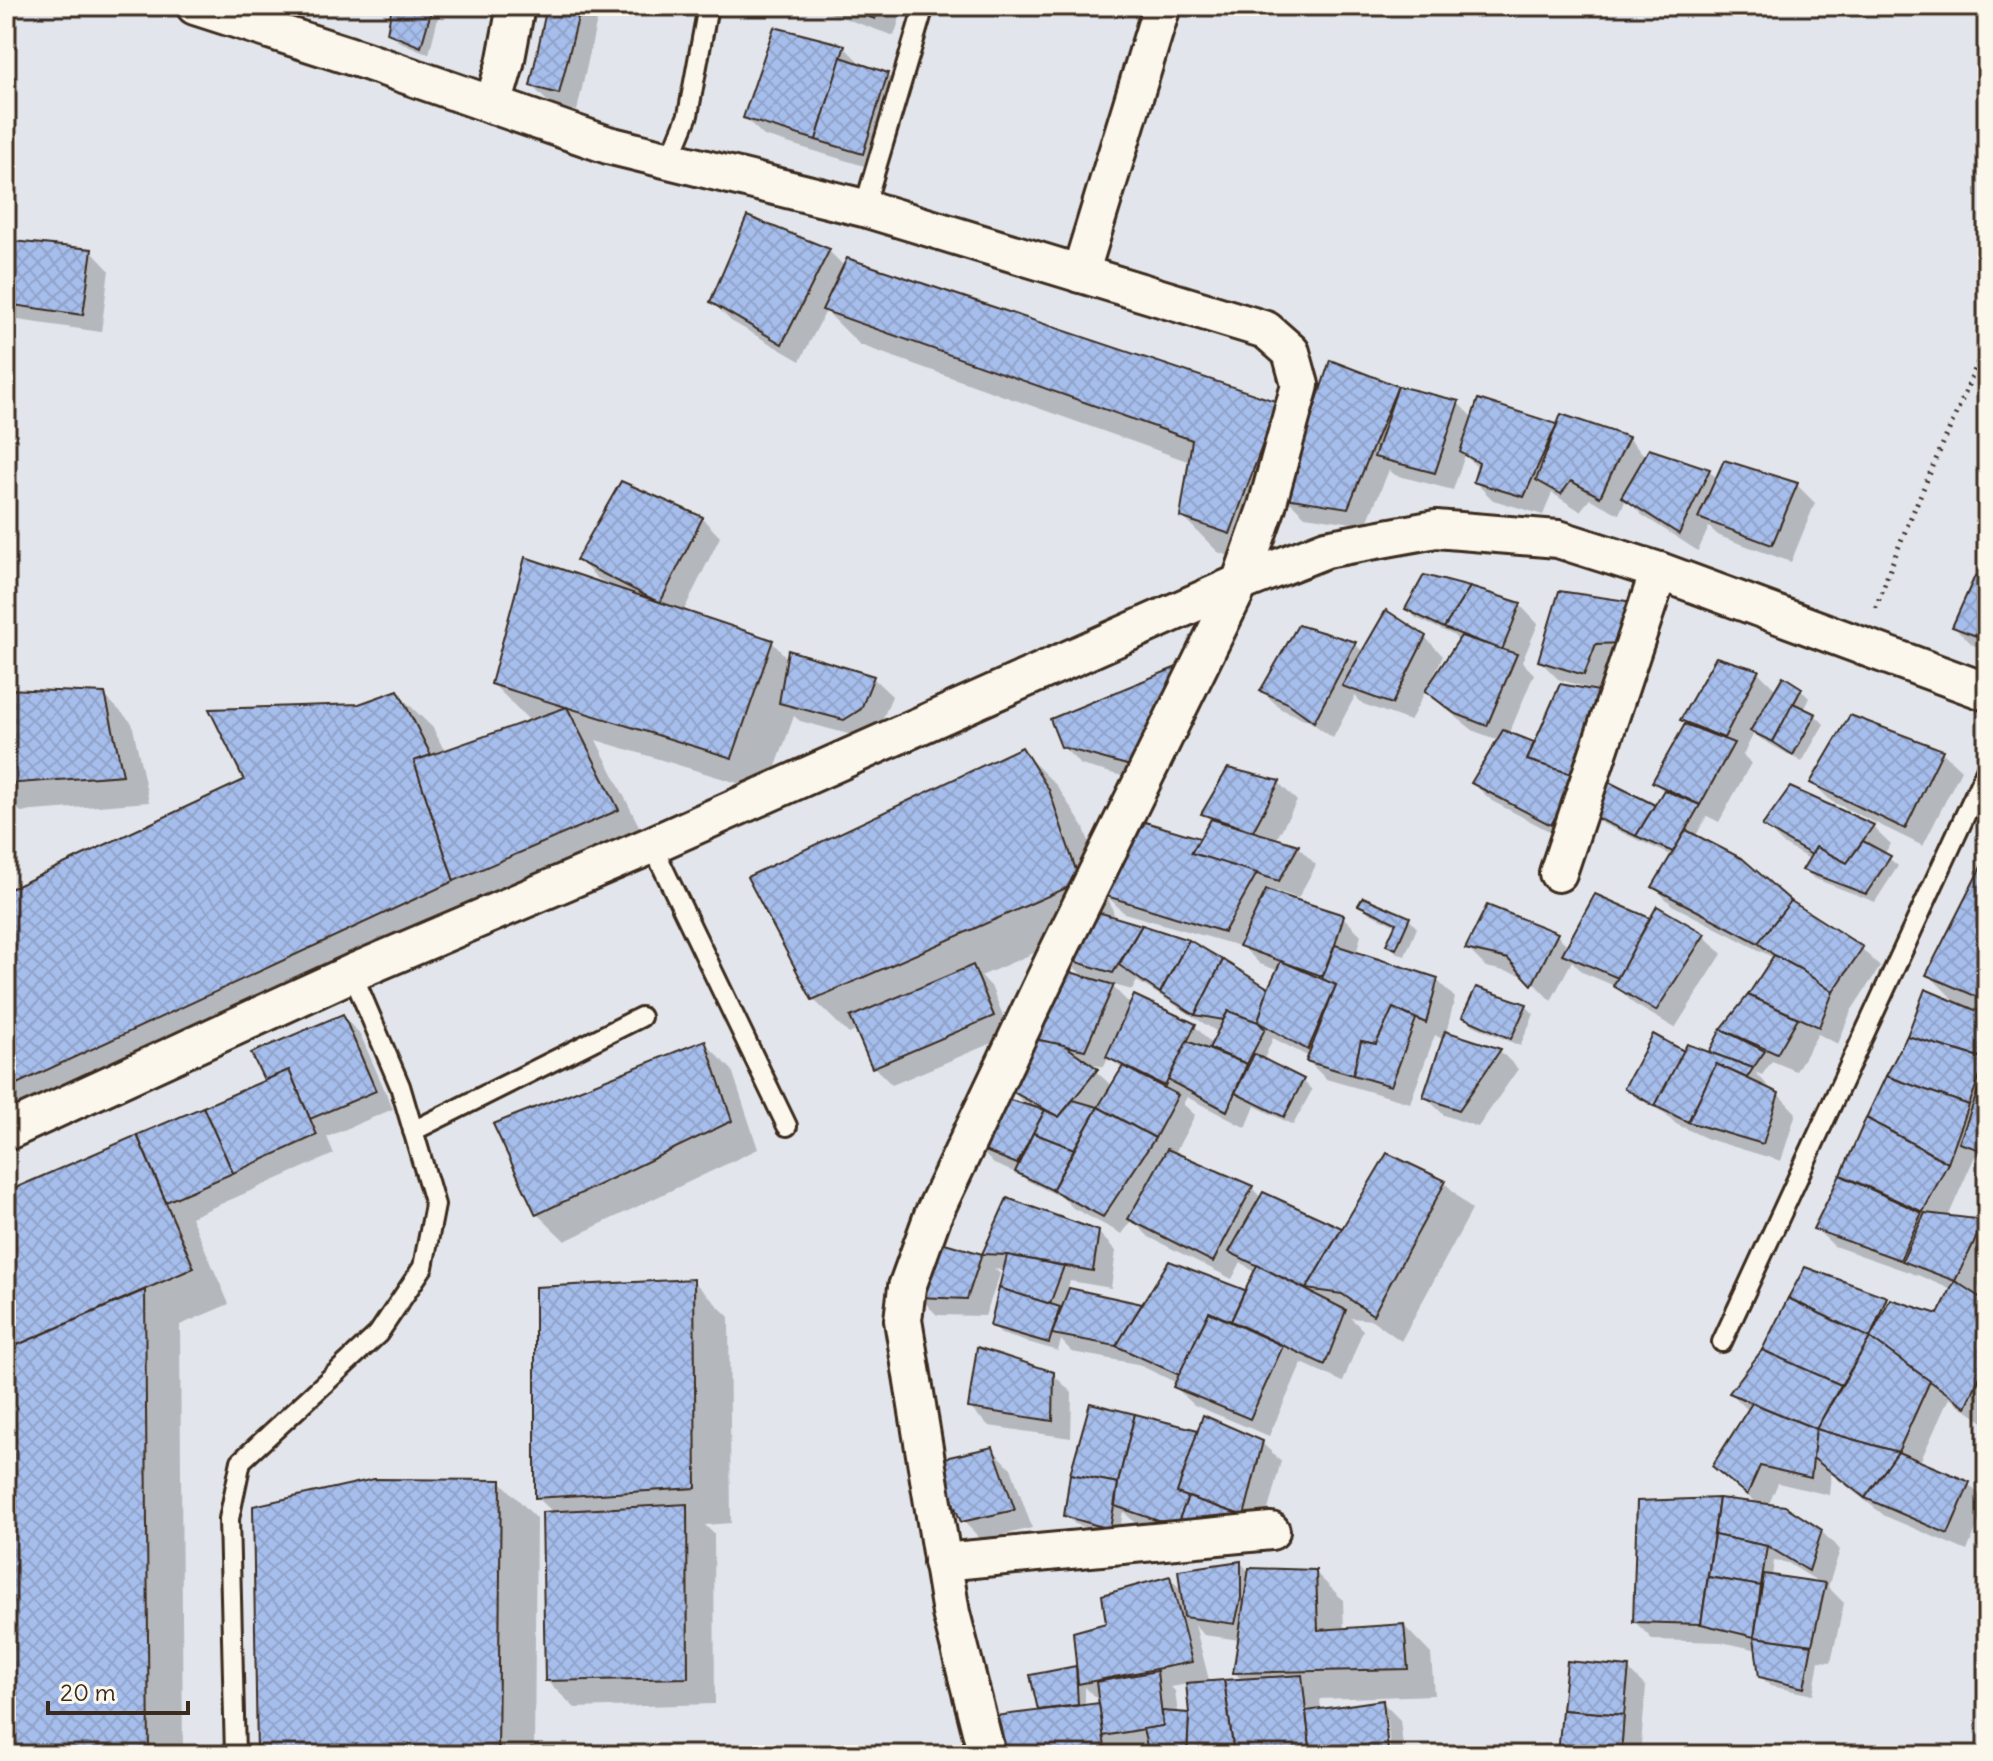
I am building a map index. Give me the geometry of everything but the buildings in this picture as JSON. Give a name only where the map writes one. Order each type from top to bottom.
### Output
[{"type":"street","points":[[195,6],[366,61],[608,145],[864,208],[1266,330],[1291,352],[1300,385],[1267,506],[1240,583],[939,1201],[907,1287],[903,1320],[942,1562],[951,1613],[987,1755]]},
{"type":"street","points":[[493,105],[505,64],[516,6]]},
{"type":"street","points":[[1080,274],[1162,6]]},
{"type":"street","points":[[6,1132],[352,973],[652,845],[1240,583],[1326,549],[1436,529],[1558,539],[1659,571],[1987,692]]},
{"type":"street","points":[[1558,873],[1659,571]]},
{"type":"street","points":[[942,1562],[1271,1531]]},
{"type":"lane","points":[[669,161],[688,115],[708,6]]},
{"type":"lane","points":[[864,208],[924,6]]},
{"type":"lane","points":[[1722,1342],[1987,768]]},
{"type":"lane","points":[[652,845],[787,1126]]},
{"type":"lane","points":[[235,1755],[229,1519],[241,1461],[378,1334],[423,1267],[435,1205],[400,1086],[352,973]]},
{"type":"lane","points":[[413,1131],[641,1017]]},
{"type":"path","points":[[1863,645],[1893,559],[1987,339]]}]
